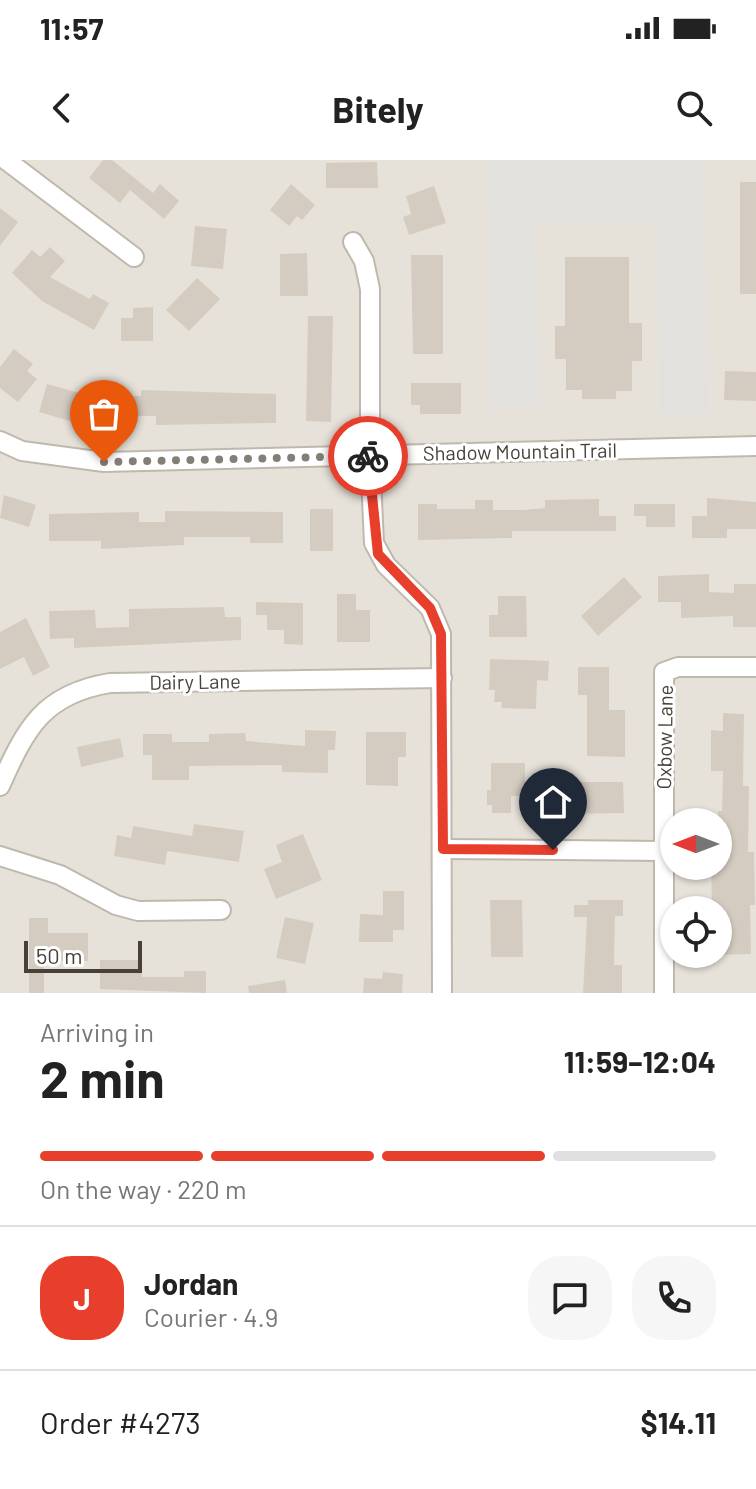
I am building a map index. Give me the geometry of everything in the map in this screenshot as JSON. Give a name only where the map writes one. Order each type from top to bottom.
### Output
[{"type":"street","points":[[6,160],[134,257]]},
{"type":"street","points":[[353,242],[364,261],[370,289],[370,456],[374,543],[386,565],[430,608],[441,634],[442,993]]},
{"type":"street","name":"Shadow Mountain Trail","points":[[0,441],[22,451],[104,462],[756,446]]},
{"type":"street","name":"Oxbow Lane","points":[[662,808],[664,672],[678,667],[756,667]]},
{"type":"street","name":"Dairy Lane","points":[[0,786],[21,738],[42,712],[83,687],[110,683],[442,678]]},
{"type":"street","points":[[443,849],[660,851]]},
{"type":"street","points":[[0,856],[60,875],[116,905],[138,911],[221,910]]},
{"type":"street","name":"Oxbow Lane","points":[[662,880],[664,993]]},
{"type":"shaded area","points":[[0,160],[756,160],[756,993],[0,993]]},
{"type":"shaded area","points":[[486,160],[706,160],[708,414],[660,415],[658,223],[537,224],[539,408],[488,409]]},
{"type":"building","points":[[103,160],[112,160],[153,193],[160,184],[179,201],[164,219],[130,190],[120,203],[89,178]]},
{"type":"building","points":[[377,162],[378,188],[326,188],[326,163]]},
{"type":"building","points":[[740,182],[756,182],[756,294],[740,294]]},
{"type":"building","points":[[291,184],[315,205],[302,220],[297,216],[289,226],[270,210]]},
{"type":"building","points":[[434,186],[446,223],[409,235],[403,217],[411,214],[406,196]]},
{"type":"building","points":[[0,208],[18,222],[0,246]]},
{"type":"building","points":[[195,226],[227,229],[223,269],[191,266]]},
{"type":"building","points":[[50,247],[65,261],[50,277],[90,299],[93,294],[109,303],[94,330],[42,301],[12,273],[32,250],[40,257]]},
{"type":"building","points":[[307,253],[308,296],[280,296],[280,254]]},
{"type":"building","points":[[411,255],[443,255],[443,354],[413,354]]},
{"type":"building","points":[[565,257],[629,257],[629,323],[642,323],[642,361],[632,361],[632,391],[616,391],[616,399],[582,399],[582,390],[566,390],[566,359],[555,359],[555,326],[565,326]]},
{"type":"building","points":[[197,278],[220,299],[189,331],[166,310]]},
{"type":"building","points":[[153,307],[153,341],[121,341],[121,318],[133,318],[133,308]]},
{"type":"building","points":[[308,316],[333,316],[331,422],[306,421]]},
{"type":"building","points":[[14,349],[33,364],[27,371],[37,379],[18,402],[0,388],[0,367]]},
{"type":"building","points":[[725,371],[756,372],[756,401],[724,400]]},
{"type":"building","points":[[411,383],[461,383],[461,414],[420,414],[420,405],[411,405]]},
{"type":"building","points":[[47,384],[90,396],[141,396],[141,390],[276,394],[276,423],[156,425],[156,416],[128,416],[128,426],[87,426],[39,412]]},
{"type":"building","points":[[4,495],[36,505],[29,527],[0,518]]},
{"type":"building","points":[[707,498],[756,502],[756,529],[727,529],[727,538],[692,538],[692,516],[707,516]]},
{"type":"building","points":[[599,499],[599,516],[616,516],[616,531],[512,531],[512,538],[418,540],[418,504],[437,504],[437,509],[475,509],[475,500],[493,500],[493,510],[522,510],[545,508],[545,500]]},
{"type":"building","points":[[634,504],[675,504],[675,527],[646,527],[646,516],[634,516]]},
{"type":"building","points":[[310,509],[333,509],[333,551],[310,551]]},
{"type":"building","points":[[165,511],[283,512],[283,543],[250,543],[250,537],[184,537],[184,545],[101,549],[101,541],[49,541],[49,514],[139,512],[139,522],[165,522]]},
{"type":"building","points":[[709,574],[709,592],[734,593],[734,584],[756,584],[756,627],[733,627],[733,616],[681,618],[681,602],[658,602],[658,576]]},
{"type":"building","points":[[624,577],[642,597],[598,636],[581,616]]},
{"type":"building","points":[[337,594],[356,594],[356,610],[370,610],[370,642],[337,642]]},
{"type":"building","points":[[498,596],[526,596],[527,637],[489,637],[489,615],[498,615]]},
{"type":"building","points":[[256,602],[303,603],[303,645],[284,644],[284,630],[267,630],[267,615],[256,615]]},
{"type":"building","points":[[224,607],[225,617],[241,617],[241,640],[74,648],[74,638],[50,639],[49,611],[95,610],[96,628],[129,627],[129,609]]},
{"type":"building","points":[[26,618],[50,667],[33,676],[24,657],[0,669],[0,632]]},
{"type":"building","points":[[490,659],[549,661],[548,681],[537,680],[536,709],[501,708],[502,702],[494,702],[495,690],[489,690]]},
{"type":"building","points":[[578,667],[609,667],[609,710],[625,710],[625,757],[587,756],[587,695],[578,695]]},
{"type":"building","points":[[723,713],[744,714],[743,786],[749,786],[748,852],[754,852],[755,905],[750,905],[751,954],[732,955],[732,896],[712,896],[711,880],[732,880],[732,808],[722,808],[723,771],[711,771],[711,730],[723,731]]},
{"type":"building","points":[[305,730],[336,731],[335,750],[328,750],[328,773],[282,772],[282,765],[189,766],[189,780],[152,780],[152,755],[143,755],[143,734],[172,734],[172,742],[209,742],[209,734],[245,733],[246,741],[305,746]]},
{"type":"building","points":[[366,732],[406,732],[406,757],[398,757],[398,786],[366,785]]},
{"type":"building","points":[[120,738],[124,757],[81,767],[77,747]]},
{"type":"building","points":[[491,763],[525,763],[525,796],[511,796],[511,813],[492,813],[492,805],[487,805],[487,790],[491,790]]},
{"type":"building","points":[[564,782],[623,782],[624,813],[564,814]]},
{"type":"building","points":[[194,824],[244,831],[239,862],[167,851],[165,865],[114,856],[117,835],[131,838],[133,826],[192,836]]},
{"type":"building","points":[[303,834],[322,880],[276,899],[264,869],[282,862],[276,845]]},
{"type":"building","points":[[383,891],[404,891],[404,930],[393,930],[393,942],[359,942],[360,914],[383,915]]},
{"type":"building","points":[[490,900],[522,900],[523,957],[491,957]]},
{"type":"building","points":[[588,900],[623,900],[623,916],[615,916],[614,965],[622,965],[622,993],[583,993],[587,917],[574,917],[574,905],[588,905]]},
{"type":"building","points":[[285,917],[314,923],[305,964],[276,958]]},
{"type":"building","points":[[29,918],[48,918],[48,933],[88,933],[88,961],[44,961],[44,993],[29,993]]},
{"type":"building","points":[[100,960],[142,960],[142,977],[184,977],[184,971],[206,971],[206,993],[100,989]]},
{"type":"building","points":[[383,972],[403,974],[402,993],[363,993],[364,978],[382,979]]},
{"type":"building","points":[[285,980],[287,993],[249,993],[248,986]]},
{"type":"way so far","points":[[104,462],[368,456]]},
{"type":"route","points":[[368,456],[372,479],[374,543],[378,554],[430,608],[441,634],[443,849],[553,850]]}]
